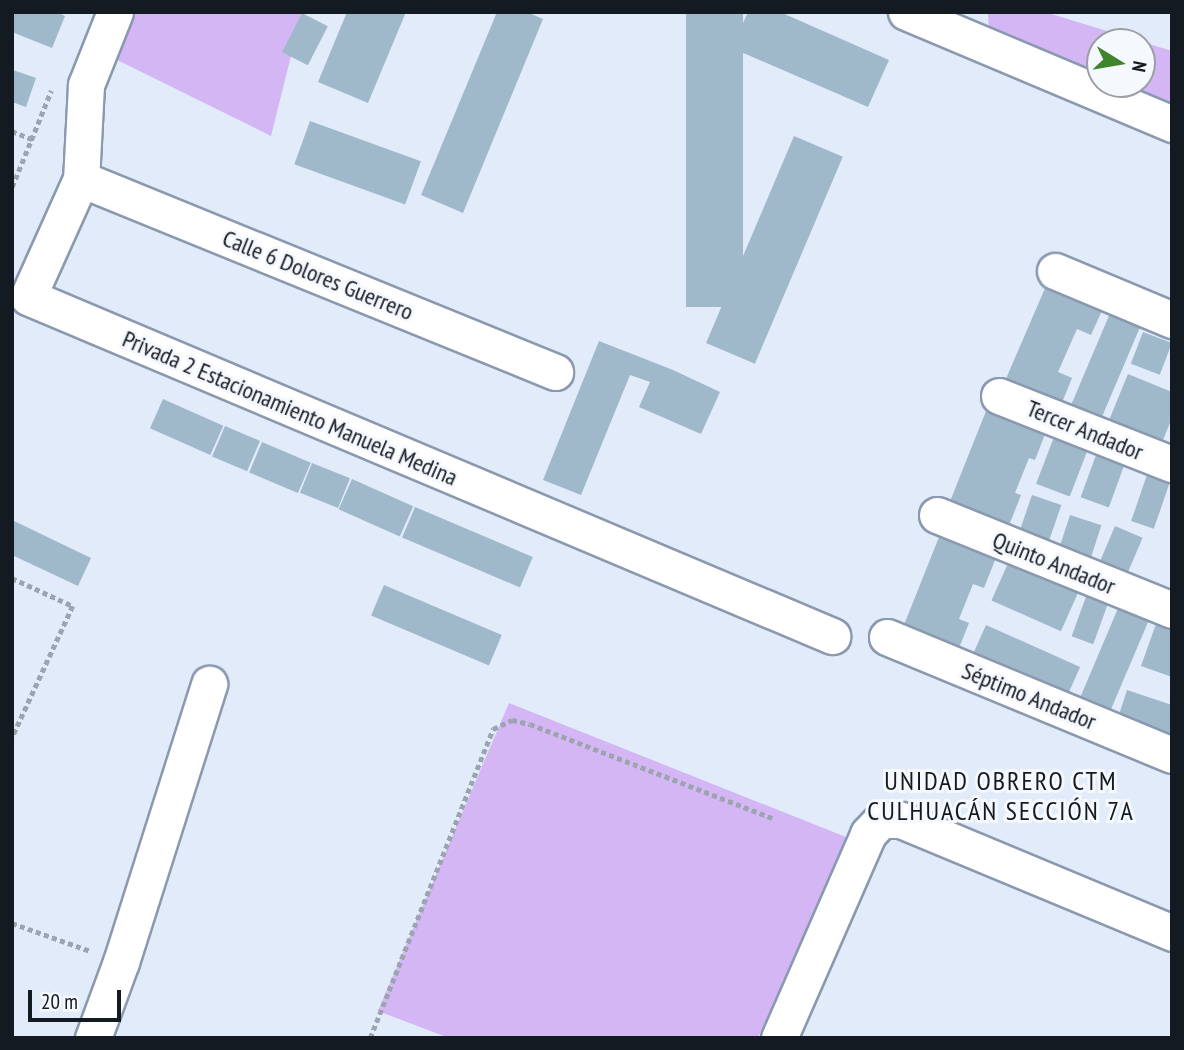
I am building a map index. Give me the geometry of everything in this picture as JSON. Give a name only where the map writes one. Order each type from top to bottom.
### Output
[{"type":"street","name":"Privada 2 Estacionamiento Manuela Medina","points":[[115,12],[86,85],[81,179],[28,297],[832,636]]},
{"type":"street","points":[[906,12],[1172,124]]},
{"type":"street","name":"Calle 6 Dolores Guerrero","points":[[81,179],[555,372]]},
{"type":"street","points":[[1055,271],[1172,320]]},
{"type":"street","name":"Tercer Andador","points":[[999,396],[1172,464]]},
{"type":"street","name":"Quinto Andador","points":[[937,515],[1172,610]]},
{"type":"street","name":"Séptimo Andador","points":[[887,637],[1172,755]]},
{"type":"street","points":[[93,1038],[121,962],[209,684]]},
{"type":"street","points":[[779,1038],[868,834],[881,820],[901,820],[1172,933]]},
{"type":"path","points":[[12,187],[52,89]]},
{"type":"path","points":[[12,131],[32,139]]},
{"type":"path","points":[[12,578],[73,606],[12,738]]},
{"type":"path","points":[[370,1038],[494,729],[512,720],[530,724],[772,818]]},
{"type":"path","points":[[12,923],[121,962]]},
{"type":"shaded area","points":[[122,12],[302,12],[271,136],[101,52]]},
{"type":"shaded area","points":[[988,12],[1045,12],[1097,28],[1086,28],[1086,76],[989,35]]},
{"type":"shaded area","points":[[1156,46],[1172,51],[1172,112],[1138,98],[1156,98]]},
{"type":"shaded area","points":[[509,703],[846,837],[758,1038],[449,1038],[378,1011]]},
{"type":"building","points":[[12,12],[57,12],[65,16],[52,48],[12,32]]},
{"type":"building","points":[[347,12],[406,12],[368,103],[318,82]]},
{"type":"building","points":[[497,12],[527,12],[543,19],[463,213],[421,195]]},
{"type":"building","points":[[686,12],[743,12],[743,307],[686,307]]},
{"type":"building","points":[[748,12],[780,12],[889,60],[868,107],[732,48]]},
{"type":"building","points":[[302,13],[328,26],[308,65],[282,52]]},
{"type":"building","points":[[13,70],[36,78],[26,107],[12,102]]},
{"type":"building","points":[[310,121],[421,161],[405,205],[294,164]]},
{"type":"building","points":[[794,136],[843,157],[755,364],[706,343]]},
{"type":"building","points":[[1049,279],[1105,304],[1091,335],[1077,329],[1058,372],[1072,378],[1061,405],[1005,381]]},
{"type":"building","points":[[1111,311],[1141,324],[1098,425],[1068,412]]},
{"type":"building","points":[[1143,332],[1172,343],[1160,375],[1131,364]]},
{"type":"building","points":[[599,341],[720,392],[701,434],[639,407],[650,382],[630,375],[581,495],[543,480]]},
{"type":"building","points":[[1128,374],[1172,392],[1172,418],[1158,452],[1105,430]]},
{"type":"building","points":[[163,399],[223,426],[210,455],[150,428]]},
{"type":"building","points":[[988,406],[1047,429],[1035,460],[1029,458],[1015,493],[1021,495],[1006,533],[947,509]]},
{"type":"building","points":[[225,426],[260,441],[247,471],[212,456]]},
{"type":"building","points":[[1054,437],[1088,450],[1070,497],[1036,484]]},
{"type":"building","points":[[262,442],[311,463],[298,493],[249,472]]},
{"type":"building","points":[[1096,455],[1124,465],[1109,508],[1081,497]]},
{"type":"building","points":[[312,463],[350,478],[338,508],[300,493]]},
{"type":"building","points":[[1149,469],[1172,477],[1154,529],[1131,521]]},
{"type":"building","points":[[352,479],[413,506],[400,536],[339,509]]},
{"type":"building","points":[[1032,495],[1061,505],[1045,553],[1015,543]]},
{"type":"building","points":[[415,507],[533,557],[520,587],[402,537]]},
{"type":"building","points":[[1070,515],[1101,525],[1090,559],[1059,549]]},
{"type":"building","points":[[12,520],[91,558],[78,586],[12,555]]},
{"type":"building","points":[[1115,526],[1143,538],[1127,574],[1100,562]]},
{"type":"building","points":[[943,527],[999,550],[984,588],[973,584],[959,619],[969,623],[955,658],[900,635]]},
{"type":"building","points":[[1013,552],[1082,583],[1061,631],[991,600]]},
{"type":"building","points":[[384,585],[502,635],[489,665],[371,615]]},
{"type":"building","points":[[1087,594],[1109,602],[1093,644],[1072,636]]},
{"type":"building","points":[[1119,606],[1149,619],[1107,718],[1077,705]]},
{"type":"building","points":[[1157,621],[1172,627],[1172,677],[1141,666]]},
{"type":"building","points":[[986,625],[1080,667],[1065,701],[971,659]]},
{"type":"building","points":[[1127,690],[1172,705],[1172,738],[1117,721]]},
{"type":"district","name":"UNIDAD OBRERO CTM CULHUACÁN SECCIÓN 7A","points":[[1001,796]]}]
